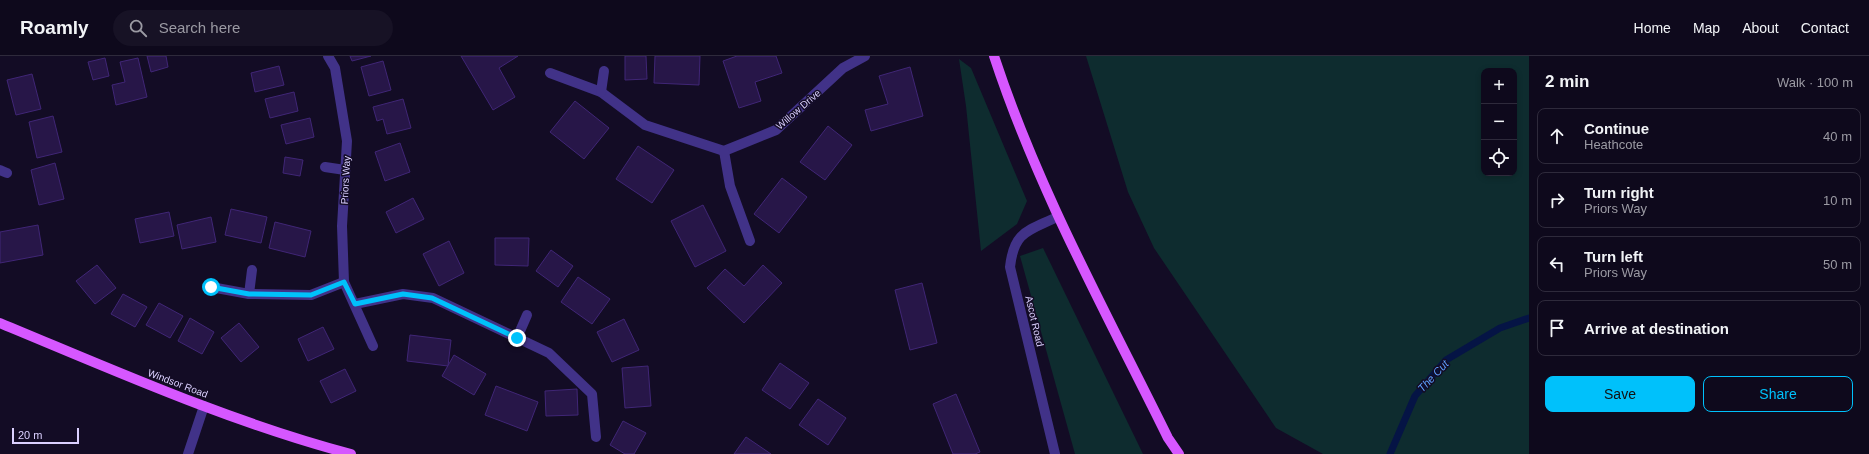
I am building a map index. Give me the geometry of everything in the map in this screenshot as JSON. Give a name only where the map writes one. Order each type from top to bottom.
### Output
[{"type":"main road","points":[[994,56],[1022,135],[1057,217],[1168,438],[1179,454]]},
{"type":"main road","name":"Windsor Road","points":[[0,323],[124,376],[204,406],[270,429],[352,454]]},
{"type":"main road","points":[[1168,438],[1171,454]]},
{"type":"street","name":"Priors Way","points":[[328,56],[334,68],[347,141],[342,226],[344,282],[373,346]]},
{"type":"street","name":"Willow Drive","points":[[724,151],[776,130],[843,68],[865,56]]},
{"type":"street","points":[[601,92],[604,72]]},
{"type":"street","points":[[550,73],[601,92],[645,125],[724,151],[730,186],[750,241]]},
{"type":"street","points":[[325,167],[345,170]]},
{"type":"street","name":"Ascot Road","points":[[1055,454],[1010,267],[1012,250],[1018,239],[1027,231],[1057,217]]},
{"type":"street","points":[[249,294],[252,270]]},
{"type":"street","points":[[211,287],[249,294],[311,295],[344,282]]},
{"type":"street","points":[[355,304],[403,294],[432,298],[549,353],[592,394],[596,437]]},
{"type":"street","points":[[517,338],[527,315]]},
{"type":"street","points":[[188,454],[204,406]]},
{"type":"green space","points":[[1086,56],[1529,56],[1529,454],[1323,454],[1276,428],[1154,248],[1128,192]]},
{"type":"green space","points":[[959,59],[971,68],[1027,201],[1017,224],[981,251],[966,106]]},
{"type":"green space","points":[[1043,248],[1143,454],[1075,454],[1020,256]]},
{"type":"building","points":[[147,56],[166,56],[168,67],[151,72]]},
{"type":"building","points":[[350,56],[371,56],[352,61]]},
{"type":"building","points":[[461,56],[518,56],[499,68],[515,97],[493,110]]},
{"type":"building","points":[[625,56],[646,56],[647,79],[625,80]]},
{"type":"building","points":[[655,56],[700,56],[699,85],[654,83]]},
{"type":"building","points":[[737,56],[776,56],[782,73],[755,82],[761,101],[739,108],[723,61]]},
{"type":"building","points":[[105,58],[109,76],[93,80],[88,62]]},
{"type":"building","points":[[138,58],[147,97],[116,105],[112,85],[125,82],[120,62]]},
{"type":"building","points":[[383,61],[391,90],[369,96],[361,67]]},
{"type":"building","points":[[279,66],[284,85],[255,92],[251,73]]},
{"type":"building","points":[[910,67],[923,116],[871,131],[865,110],[888,104],[879,76]]},
{"type":"building","points":[[32,74],[41,109],[16,115],[7,80]]},
{"type":"building","points":[[294,92],[298,111],[270,118],[265,99]]},
{"type":"building","points":[[403,99],[411,128],[387,134],[383,119],[377,121],[373,107]]},
{"type":"building","points":[[575,101],[609,128],[584,159],[550,132]]},
{"type":"building","points":[[53,116],[62,152],[37,158],[29,122]]},
{"type":"building","points":[[310,118],[314,137],[286,144],[281,125]]},
{"type":"building","points":[[828,126],[852,145],[825,180],[800,162]]},
{"type":"building","points":[[400,143],[410,172],[385,181],[375,152]]},
{"type":"building","points":[[638,146],[674,170],[652,203],[616,179]]},
{"type":"building","points":[[285,157],[303,160],[300,176],[283,173]]},
{"type":"building","points":[[55,163],[64,199],[39,205],[31,170]]},
{"type":"building","points":[[782,178],[807,197],[779,233],[754,214]]},
{"type":"building","points":[[413,198],[424,219],[396,233],[386,212]]},
{"type":"building","points":[[703,205],[726,251],[695,267],[671,221]]},
{"type":"building","points":[[231,209],[267,217],[261,243],[225,235]]},
{"type":"building","points":[[169,212],[174,236],[140,243],[135,219]]},
{"type":"building","points":[[211,217],[216,242],[182,249],[177,225]]},
{"type":"building","points":[[275,222],[311,231],[305,257],[269,248]]},
{"type":"building","points":[[38,225],[43,255],[0,263],[0,232]]},
{"type":"building","points":[[495,238],[529,238],[528,266],[495,265]]},
{"type":"building","points":[[449,241],[464,273],[439,286],[423,254]]},
{"type":"building","points":[[551,250],[573,266],[558,287],[536,271]]},
{"type":"building","points":[[97,265],[116,288],[95,304],[76,281]]},
{"type":"building","points":[[763,265],[782,283],[744,323],[707,288],[725,269],[744,286]]},
{"type":"building","points":[[578,277],[610,299],[592,324],[561,302]]},
{"type":"building","points":[[922,283],[937,343],[910,350],[895,290]]},
{"type":"building","points":[[123,294],[147,307],[135,327],[111,314]]},
{"type":"building","points":[[159,303],[183,316],[170,338],[146,325]]},
{"type":"building","points":[[190,318],[214,332],[202,354],[178,341]]},
{"type":"building","points":[[624,319],[639,350],[612,362],[597,332]]},
{"type":"building","points":[[239,323],[259,347],[241,362],[221,338]]},
{"type":"building","points":[[323,327],[334,349],[308,361],[298,339]]},
{"type":"building","points":[[410,335],[451,340],[448,366],[407,361]]},
{"type":"building","points":[[454,355],[486,374],[474,395],[442,376]]},
{"type":"building","points":[[780,363],[809,383],[790,409],[762,390]]},
{"type":"building","points":[[648,366],[651,406],[625,408],[622,368]]},
{"type":"building","points":[[345,369],[356,391],[331,403],[320,381]]},
{"type":"building","points":[[496,386],[538,402],[527,431],[485,415]]},
{"type":"building","points":[[577,389],[578,415],[546,416],[545,391]]},
{"type":"building","points":[[956,394],[980,452],[975,454],[953,454],[933,404]]},
{"type":"building","points":[[818,399],[846,418],[828,445],[799,425]]},
{"type":"building","points":[[623,421],[646,433],[634,454],[625,454],[610,445]]},
{"type":"building","points":[[746,437],[771,454],[734,454]]},
{"type":"waterway","name":"The Cut","points":[[1390,454],[1415,396],[1446,360],[1500,328],[1529,318]]},
{"type":"route","points":[[211,287],[249,294],[311,295],[344,282],[355,304],[403,294],[432,298],[517,338]]}]
